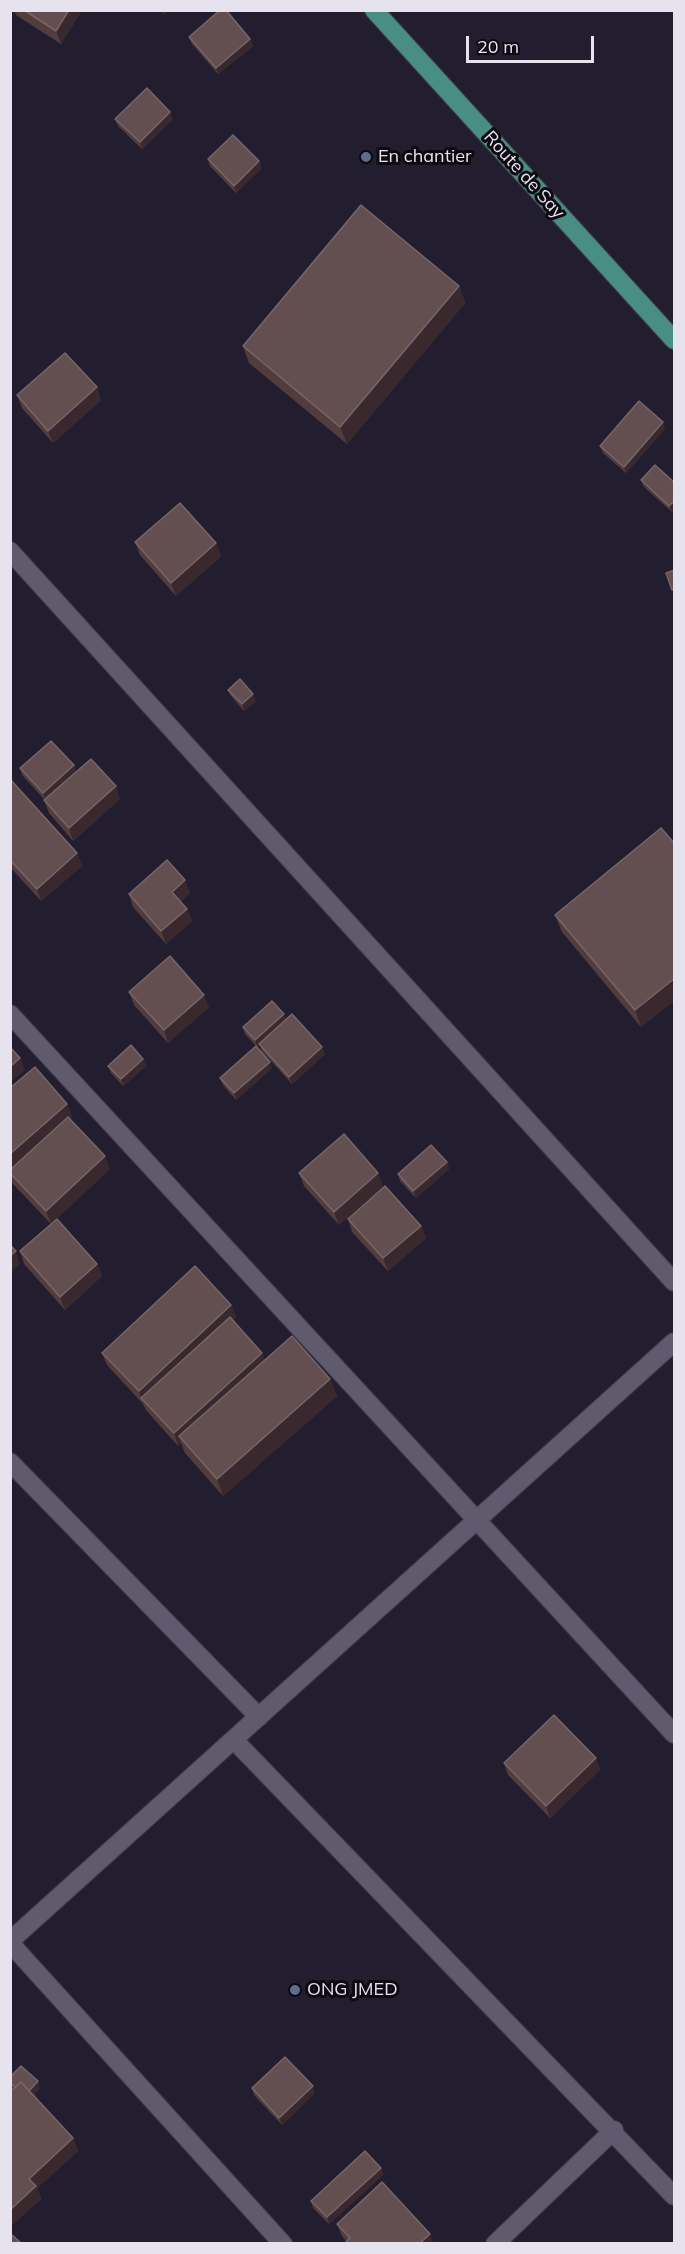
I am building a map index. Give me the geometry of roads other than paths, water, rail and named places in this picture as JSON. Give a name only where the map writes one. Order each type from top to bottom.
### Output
[{"type":"main road","name":"Route de Say","points":[[374,10],[675,340]]},
{"type":"street","points":[[10,551],[675,1282]]},
{"type":"street","points":[[10,1014],[675,1734]]},
{"type":"street","points":[[283,2244],[10,1942],[675,1342]]},
{"type":"street","points":[[10,1462],[259,1717]]},
{"type":"street","points":[[234,1740],[614,2130],[675,2196]]},
{"type":"street","points":[[495,2244],[614,2130]]},
{"type":"place","name":"En chantier","points":[[366,157]]},
{"type":"place","name":"ONG JMED","points":[[295,1990]]}]
